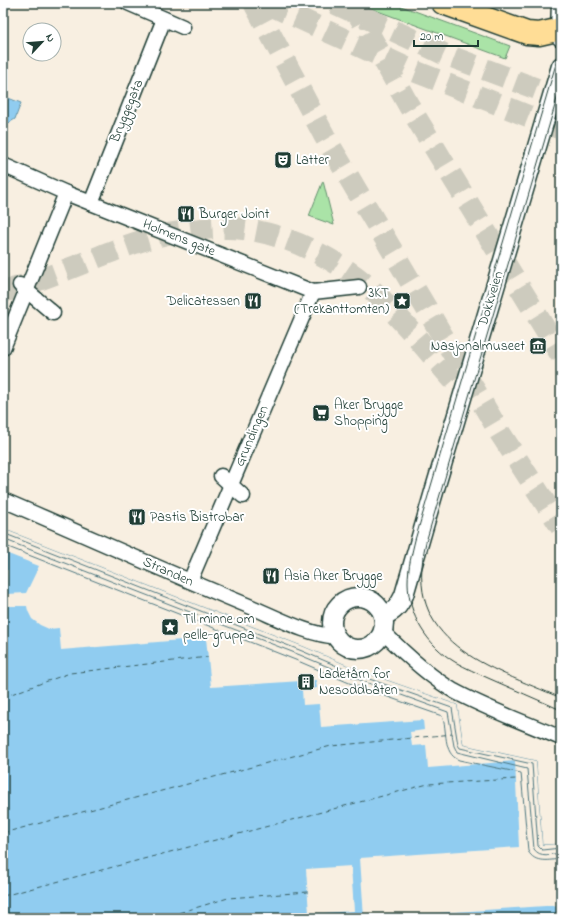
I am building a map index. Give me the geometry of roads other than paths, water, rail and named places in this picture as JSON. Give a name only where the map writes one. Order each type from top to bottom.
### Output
[{"type":"highway","points":[[443,3],[527,33],[539,34],[561,31]]},
{"type":"street","points":[[128,3],[184,27]]},
{"type":"street","points":[[561,3],[561,31]]},
{"type":"street","name":"Bryggegata","points":[[91,203],[164,19]]},
{"type":"street","name":"Dokkveien","points":[[336,636],[341,643],[349,648],[357,650],[365,649],[373,645],[379,640],[384,624],[392,612],[400,605],[404,595],[561,66]]},
{"type":"street","name":"Holmens gate","points":[[3,166],[66,193],[314,292],[359,287]]},
{"type":"street","points":[[3,348],[23,288],[66,193]]},
{"type":"street","points":[[23,288],[53,314]]},
{"type":"street","name":"Grundingen","points":[[190,581],[226,481],[314,292]]},
{"type":"street","points":[[226,481],[243,496]]},
{"type":"street","name":"Stranden","points":[[3,500],[318,635],[327,637],[336,636]]},
{"type":"street","points":[[336,636],[332,628],[334,614],[341,603],[348,598],[357,596],[366,597],[377,605],[384,624],[424,668],[454,690],[484,705],[561,738]]},
{"type":"water","points":[[3,96],[21,103],[15,119],[4,126],[3,129]]},
{"type":"water","points":[[3,529],[304,647],[360,671],[457,705],[463,745],[536,761],[542,845],[561,844],[561,918],[3,918]]},
{"type":"tunnel","points":[[254,3],[325,137],[500,433],[561,527]]},
{"type":"tunnel","points":[[266,3],[409,69],[561,129]]},
{"type":"tunnel","points":[[334,3],[444,54],[561,98]]},
{"type":"tunnel","points":[[352,3],[409,106],[561,355]]},
{"type":"tunnel","points":[[3,292],[132,244],[167,234],[217,228],[242,229],[261,232],[280,237],[316,252],[364,283],[394,312],[464,392]]},
{"type":"tram line","points":[[561,47],[415,540],[408,576],[411,606],[415,617],[428,638],[445,655],[455,662],[497,682],[561,710]]},
{"type":"tram line","points":[[561,85],[426,542],[422,577],[426,605],[438,628],[457,646],[480,661],[561,698]]},
{"type":"place","name":"Latter","points":[[283,160]]},
{"type":"place","name":"Burger Joint","points":[[186,214]]},
{"type":"place","name":"Delicatessen","points":[[253,301]]},
{"type":"place","name":"3KT (Trekanttomten)","points":[[402,301]]},
{"type":"place","name":"Nasjonalmuseet","points":[[538,346]]},
{"type":"place","name":"Aker Brygge Shopping","points":[[321,413]]},
{"type":"place","name":"Pastis Bistrobar","points":[[137,517]]},
{"type":"place","name":"Asia Aker Brygge","points":[[271,576]]},
{"type":"place","name":"Til minne om pelle-gruppa","points":[[170,627]]},
{"type":"place","name":"Ladetårn for Nesoddbåten","points":[[306,682]]}]
